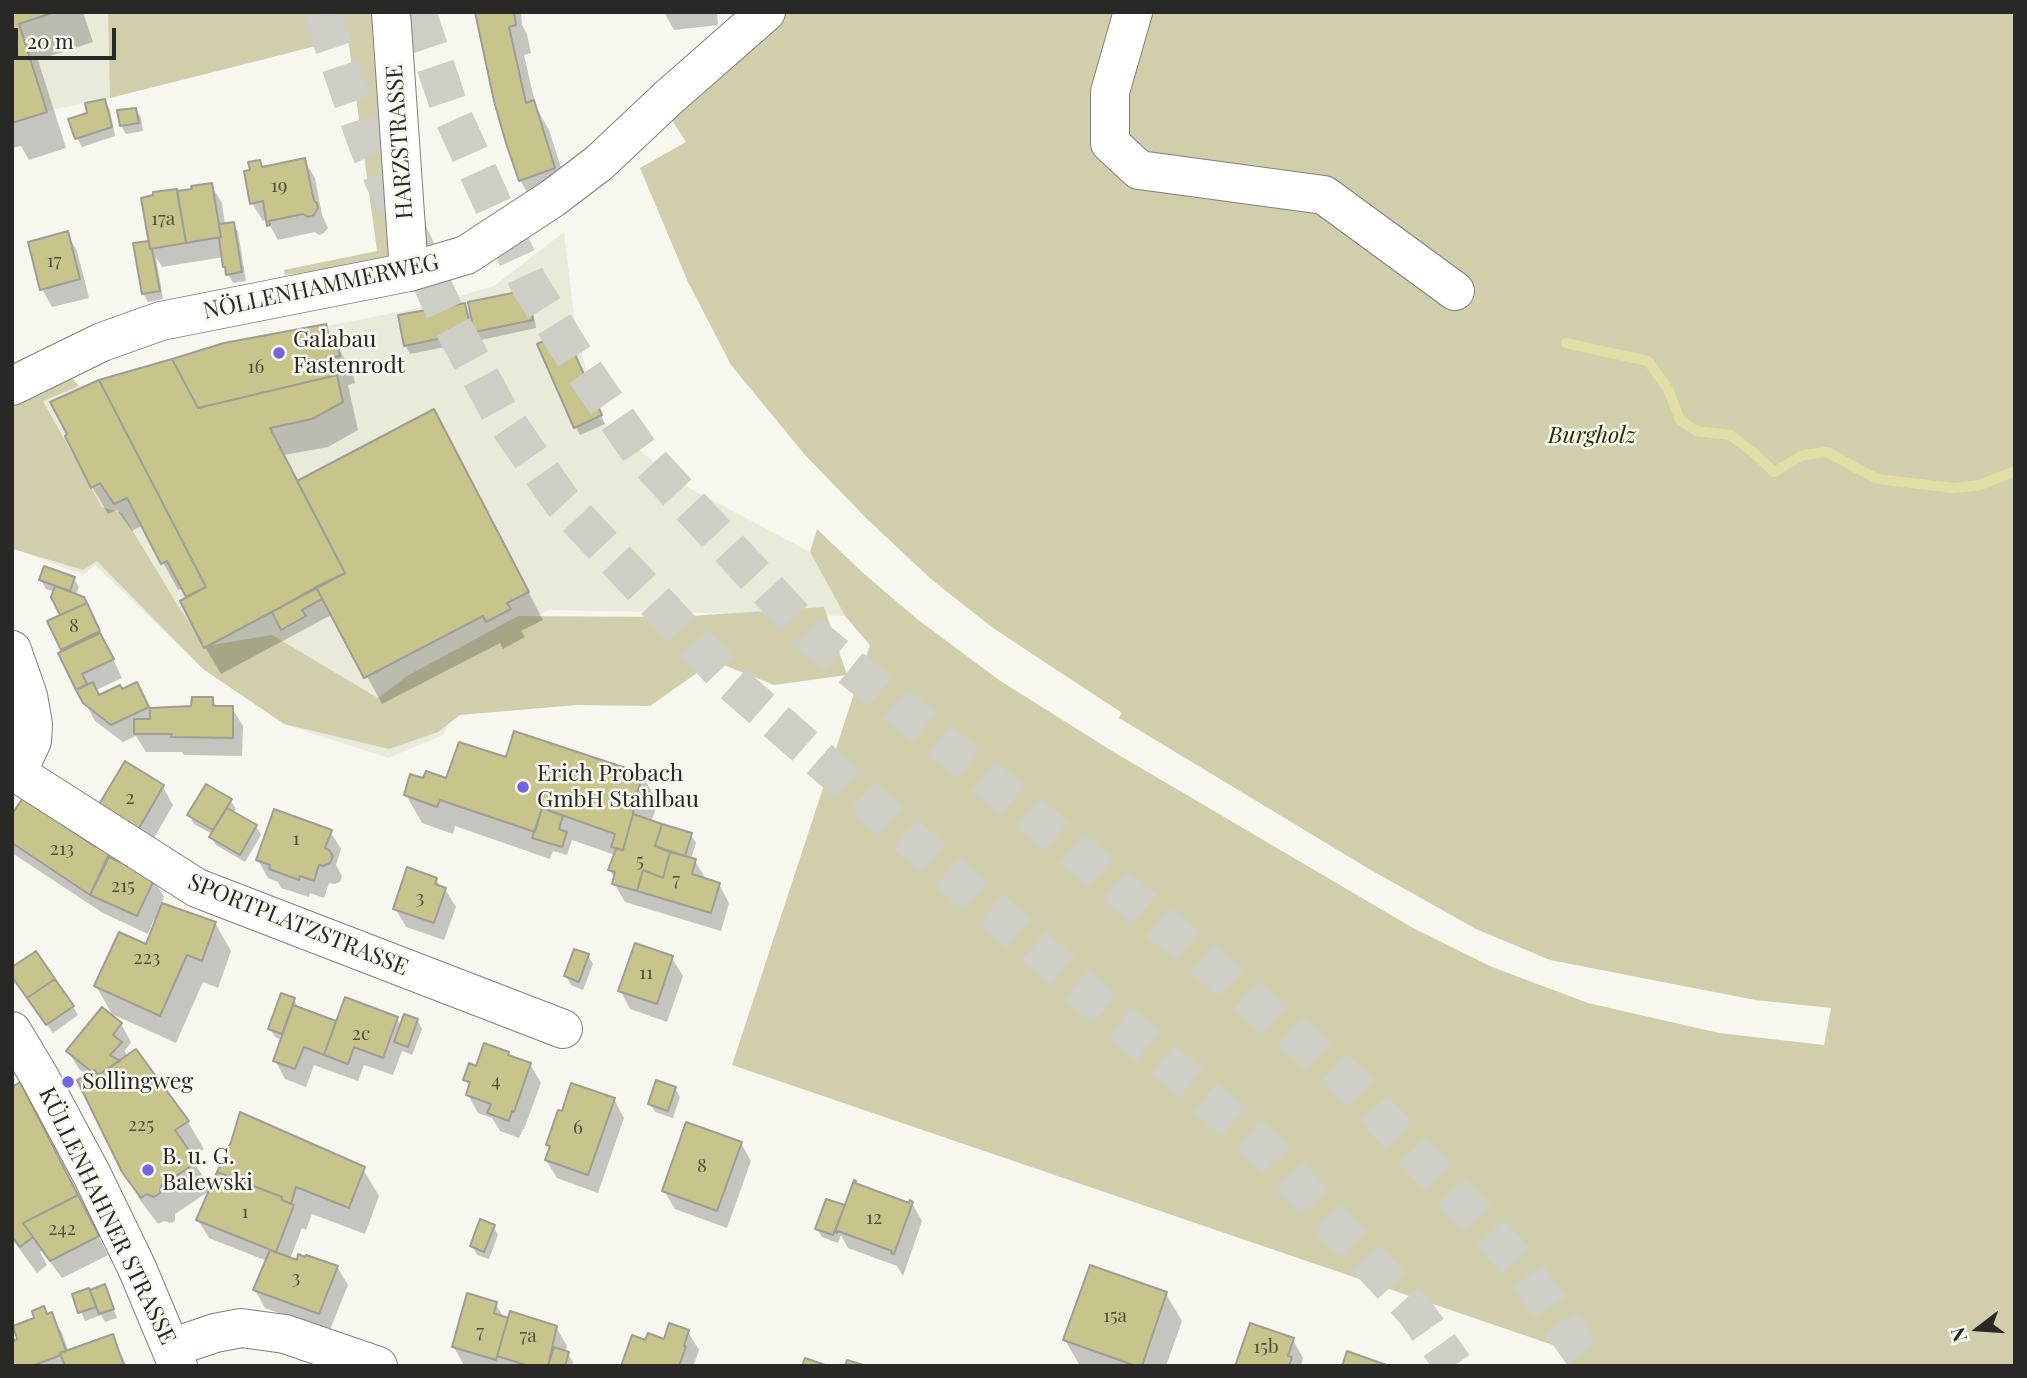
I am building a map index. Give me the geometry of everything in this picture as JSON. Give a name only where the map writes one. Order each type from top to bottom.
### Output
[{"type":"street","name":"HARZSTRASSE","points":[[391,12],[409,272]]},
{"type":"street","name":"NÖLLENHAMMERWEG","points":[[12,386],[102,342],[161,321],[409,272],[466,255],[553,198],[599,163],[765,12]]},
{"type":"street","points":[[1133,12],[1110,92],[1110,143],[1139,170],[1324,195],[1455,290]]},
{"type":"street","points":[[12,650],[28,696],[33,724],[32,741],[24,758],[12,768]]},
{"type":"street","name":"SPORTPLATZSTRASSE","points":[[12,768],[197,888],[563,1029]]},
{"type":"street","name":"KÜLLENHAHNER STRASSE","points":[[12,1031],[92,1175],[175,1357]]},
{"type":"street","points":[[175,1357],[215,1333],[241,1328],[285,1334],[378,1366]]},
{"type":"shaded area","points":[[12,12],[273,12],[284,54],[110,98],[12,118]]},
{"type":"shaded area","points":[[564,232],[576,331],[599,419],[684,485],[810,552],[845,616],[548,610],[486,646],[443,735],[388,758],[286,725],[205,670],[95,565],[83,575],[20,551],[32,531],[32,405],[79,386],[229,345],[419,308],[494,286]]},
{"type":"green space","points":[[108,12],[377,12],[390,257],[343,271],[285,275],[284,270],[377,251],[348,38],[110,98]]},
{"type":"green space","name":"Burgholz","points":[[742,12],[2015,12],[2015,1366],[1568,1366],[1553,1345],[732,1065],[870,645],[845,616],[810,552],[817,529],[917,619],[999,680],[1112,751],[1413,928],[1492,967],[1588,1003],[1719,1033],[1824,1045],[1831,1008],[1755,1000],[1550,960],[1476,929],[1369,869],[1119,718],[1122,713],[993,628],[931,579],[867,519],[805,455],[731,365],[688,282],[640,168],[686,142],[666,111],[683,59]]},
{"type":"green space","points":[[72,378],[79,386],[43,401],[102,507],[122,513],[180,609],[206,646],[272,635],[378,698],[407,676],[518,616],[675,617],[824,607],[847,675],[774,685],[714,661],[650,706],[577,705],[460,715],[438,732],[389,749],[284,724],[203,669],[97,561],[83,570],[13,549],[12,405]]},
{"type":"building","points":[[12,12],[55,12],[19,24],[47,112],[12,123]]},
{"type":"building","points":[[475,12],[514,12],[516,25],[509,27],[526,103],[534,100],[555,168],[519,181],[494,101]]},
{"type":"building","points":[[105,99],[112,127],[75,139],[68,119],[87,113],[85,103]]},
{"type":"building","points":[[136,108],[139,123],[120,126],[117,110]]},
{"type":"building","points":[[305,158],[314,201],[318,208],[314,215],[308,217],[303,214],[269,221],[270,225],[267,226],[263,201],[250,204],[244,171],[250,170],[248,162],[260,160],[262,167]]},
{"type":"building","points":[[212,183],[221,237],[186,243],[177,191]]},
{"type":"building","points":[[177,189],[186,243],[150,249],[141,198],[153,195],[153,192]]},
{"type":"building","points":[[234,222],[242,272],[226,275],[219,224]]},
{"type":"building","points":[[68,231],[80,279],[40,290],[28,242]]},
{"type":"building","points":[[149,241],[160,291],[142,294],[133,243]]},
{"type":"building","points":[[527,290],[533,320],[474,332],[468,302]]},
{"type":"building","points":[[465,303],[471,332],[404,346],[398,315]]},
{"type":"building","points":[[326,324],[331,345],[338,344],[340,356],[334,357],[337,375],[198,408],[172,359],[224,343]]},
{"type":"building","points":[[565,332],[602,415],[574,428],[537,344]]},
{"type":"building","points":[[172,359],[198,408],[337,375],[343,402],[312,419],[270,428],[345,573],[204,648],[180,601],[206,587],[99,380]]},
{"type":"building","points":[[99,380],[206,587],[186,597],[167,561],[161,564],[127,498],[114,504],[100,483],[91,488],[50,402]]},
{"type":"building","points":[[434,409],[529,592],[507,603],[511,609],[486,622],[483,616],[364,678],[316,587],[345,573],[297,481]]},
{"type":"building","points":[[44,566],[75,577],[70,591],[39,580]]},
{"type":"building","points":[[55,586],[84,597],[87,603],[60,615],[51,597]]},
{"type":"building","points":[[316,587],[322,599],[302,610],[306,616],[281,630],[272,612]]},
{"type":"building","points":[[87,603],[100,631],[61,650],[47,621]]},
{"type":"building","points":[[100,633],[114,659],[82,674],[87,684],[76,690],[58,653]]},
{"type":"building","points":[[93,682],[99,695],[120,685],[122,689],[137,682],[149,707],[111,725],[83,703],[76,690]]},
{"type":"building","points":[[192,697],[213,697],[213,706],[233,706],[233,738],[134,734],[134,719],[150,719],[150,708],[191,706]]},
{"type":"building","name":"Erich Probach GmbH Stahlbau","points":[[514,731],[644,774],[635,798],[623,850],[611,847],[615,834],[542,808],[535,832],[440,800],[437,807],[404,795],[410,774],[423,778],[426,771],[446,778],[459,742],[506,757]]},
{"type":"building","points":[[125,761],[164,785],[135,835],[95,811]]},
{"type":"building","points":[[206,784],[232,799],[213,830],[187,815]]},
{"type":"building","points":[[23,798],[94,846],[110,852],[90,895],[12,843],[12,814]]},
{"type":"building","points":[[227,808],[257,825],[240,855],[209,837]]},
{"type":"building","points":[[542,808],[563,816],[559,829],[567,832],[562,847],[532,838]]},
{"type":"building","points":[[274,809],[332,830],[325,848],[333,856],[330,863],[319,865],[314,881],[300,876],[299,880],[269,869],[270,865],[256,860]]},
{"type":"building","points":[[633,814],[662,824],[655,846],[670,852],[663,878],[643,870],[637,891],[612,884],[615,872],[608,870],[616,849],[623,850]]},
{"type":"building","points":[[662,824],[692,833],[685,856],[655,846]]},
{"type":"building","points":[[670,852],[696,859],[692,874],[720,883],[711,913],[637,891],[643,870],[663,878]]},
{"type":"building","points":[[109,857],[155,878],[137,916],[90,895]]},
{"type":"building","points":[[407,867],[437,878],[435,884],[446,888],[434,923],[393,909]]},
{"type":"building","points":[[162,903],[216,922],[202,961],[187,955],[160,1016],[94,986],[119,932],[146,944]]},
{"type":"building","points":[[635,943],[673,956],[657,1004],[618,991]]},
{"type":"building","points":[[574,949],[589,954],[579,982],[564,976]]},
{"type":"building","points":[[36,951],[55,979],[27,998],[12,977],[12,967]]},
{"type":"building","points":[[55,979],[74,1006],[46,1025],[27,998]]},
{"type":"building","points":[[281,993],[295,998],[282,1034],[268,1029]]},
{"type":"building","points":[[345,997],[398,1017],[383,1058],[354,1047],[348,1064],[324,1055]]},
{"type":"building","points":[[293,1005],[336,1021],[324,1055],[304,1047],[295,1069],[273,1061]]},
{"type":"building","points":[[102,1007],[122,1023],[113,1035],[122,1042],[110,1055],[120,1061],[98,1075],[95,1070],[92,1072],[66,1051]]},
{"type":"building","points":[[404,1014],[418,1019],[408,1047],[394,1042]]},
{"type":"building","points":[[484,1043],[531,1063],[509,1121],[487,1113],[491,1104],[466,1095],[470,1082],[463,1080],[469,1063],[476,1066]]},
{"type":"building","points":[[136,1049],[189,1121],[175,1130],[197,1162],[161,1186],[160,1193],[154,1197],[147,1194],[141,1198],[122,1172],[77,1080],[95,1070],[98,1075]]},
{"type":"building","points":[[656,1080],[676,1087],[668,1111],[648,1104]]},
{"type":"building","points":[[20,1082],[78,1195],[23,1223],[33,1237],[20,1247],[12,1236],[12,1087]]},
{"type":"building","points":[[571,1083],[615,1098],[588,1175],[545,1160],[550,1146],[546,1145],[558,1110],[562,1111]]},
{"type":"building","points":[[240,1112],[365,1167],[349,1208],[296,1187],[291,1204],[282,1200],[282,1197],[217,1172],[231,1142]]},
{"type":"building","points":[[686,1122],[742,1142],[717,1211],[662,1191]]},
{"type":"building","points":[[217,1172],[282,1197],[282,1200],[294,1205],[276,1252],[196,1220]]},
{"type":"building","points":[[854,1180],[855,1183],[909,1203],[910,1200],[913,1202],[894,1254],[892,1251],[835,1232]]},
{"type":"building","points":[[78,1195],[99,1236],[50,1261],[23,1223]]},
{"type":"building","points":[[826,1199],[845,1205],[833,1235],[815,1229]]},
{"type":"building","points":[[480,1219],[495,1225],[484,1252],[470,1246]]},
{"type":"building","points":[[270,1250],[297,1260],[298,1254],[305,1257],[306,1255],[338,1266],[319,1314],[253,1290]]},
{"type":"building","points":[[1090,1265],[1167,1292],[1142,1366],[1063,1340]]},
{"type":"building","points":[[105,1284],[114,1309],[99,1314],[90,1290]]},
{"type":"building","points":[[89,1288],[96,1307],[78,1313],[72,1294]]},
{"type":"building","points":[[467,1293],[497,1302],[494,1313],[508,1318],[496,1360],[452,1347]]},
{"type":"building","points":[[44,1306],[47,1314],[52,1312],[66,1351],[32,1366],[12,1366],[12,1341],[17,1339],[13,1326],[34,1318],[32,1311]]},
{"type":"building","points":[[510,1311],[557,1326],[548,1366],[529,1366],[497,1356]]},
{"type":"building","points":[[669,1323],[689,1330],[679,1366],[621,1366],[632,1335],[645,1340],[648,1333],[664,1339]]},
{"type":"building","points":[[1250,1323],[1294,1338],[1288,1356],[1292,1357],[1289,1366],[1235,1366]]},
{"type":"building","points":[[113,1334],[124,1366],[65,1366],[60,1353]]},
{"type":"building","points":[[554,1347],[569,1352],[565,1366],[548,1366]]},
{"type":"building","points":[[1347,1351],[1389,1366],[1342,1366]]},
{"type":"building","points":[[805,1358],[828,1366],[802,1366]]},
{"type":"building","points":[[847,1360],[867,1366],[845,1366]]},
{"type":"waterway","points":[[1566,343],[1648,361],[1668,389],[1680,420],[1696,431],[1730,435],[1774,472],[1803,455],[1827,452],[1877,479],[1954,488],[1980,485],[2015,471]]},
{"type":"tunnel","points":[[322,12],[368,146],[445,312],[499,411],[562,502],[730,681],[1264,1148],[1414,1310],[1454,1366]]},
{"type":"tunnel","points":[[417,12],[451,112],[528,282],[579,364],[640,452],[807,632],[1082,857],[1347,1080],[1518,1263],[1592,1366]]},
{"type":"place","name":"Galabau Fastenrodt","points":[[279,353]]},
{"type":"place","name":"Erich Probach GmbH Stahlbau","points":[[523,787]]},
{"type":"place","name":"Sollingweg","points":[[68,1082]]},
{"type":"place","name":"B. u. G. Balewski","points":[[148,1170]]}]
